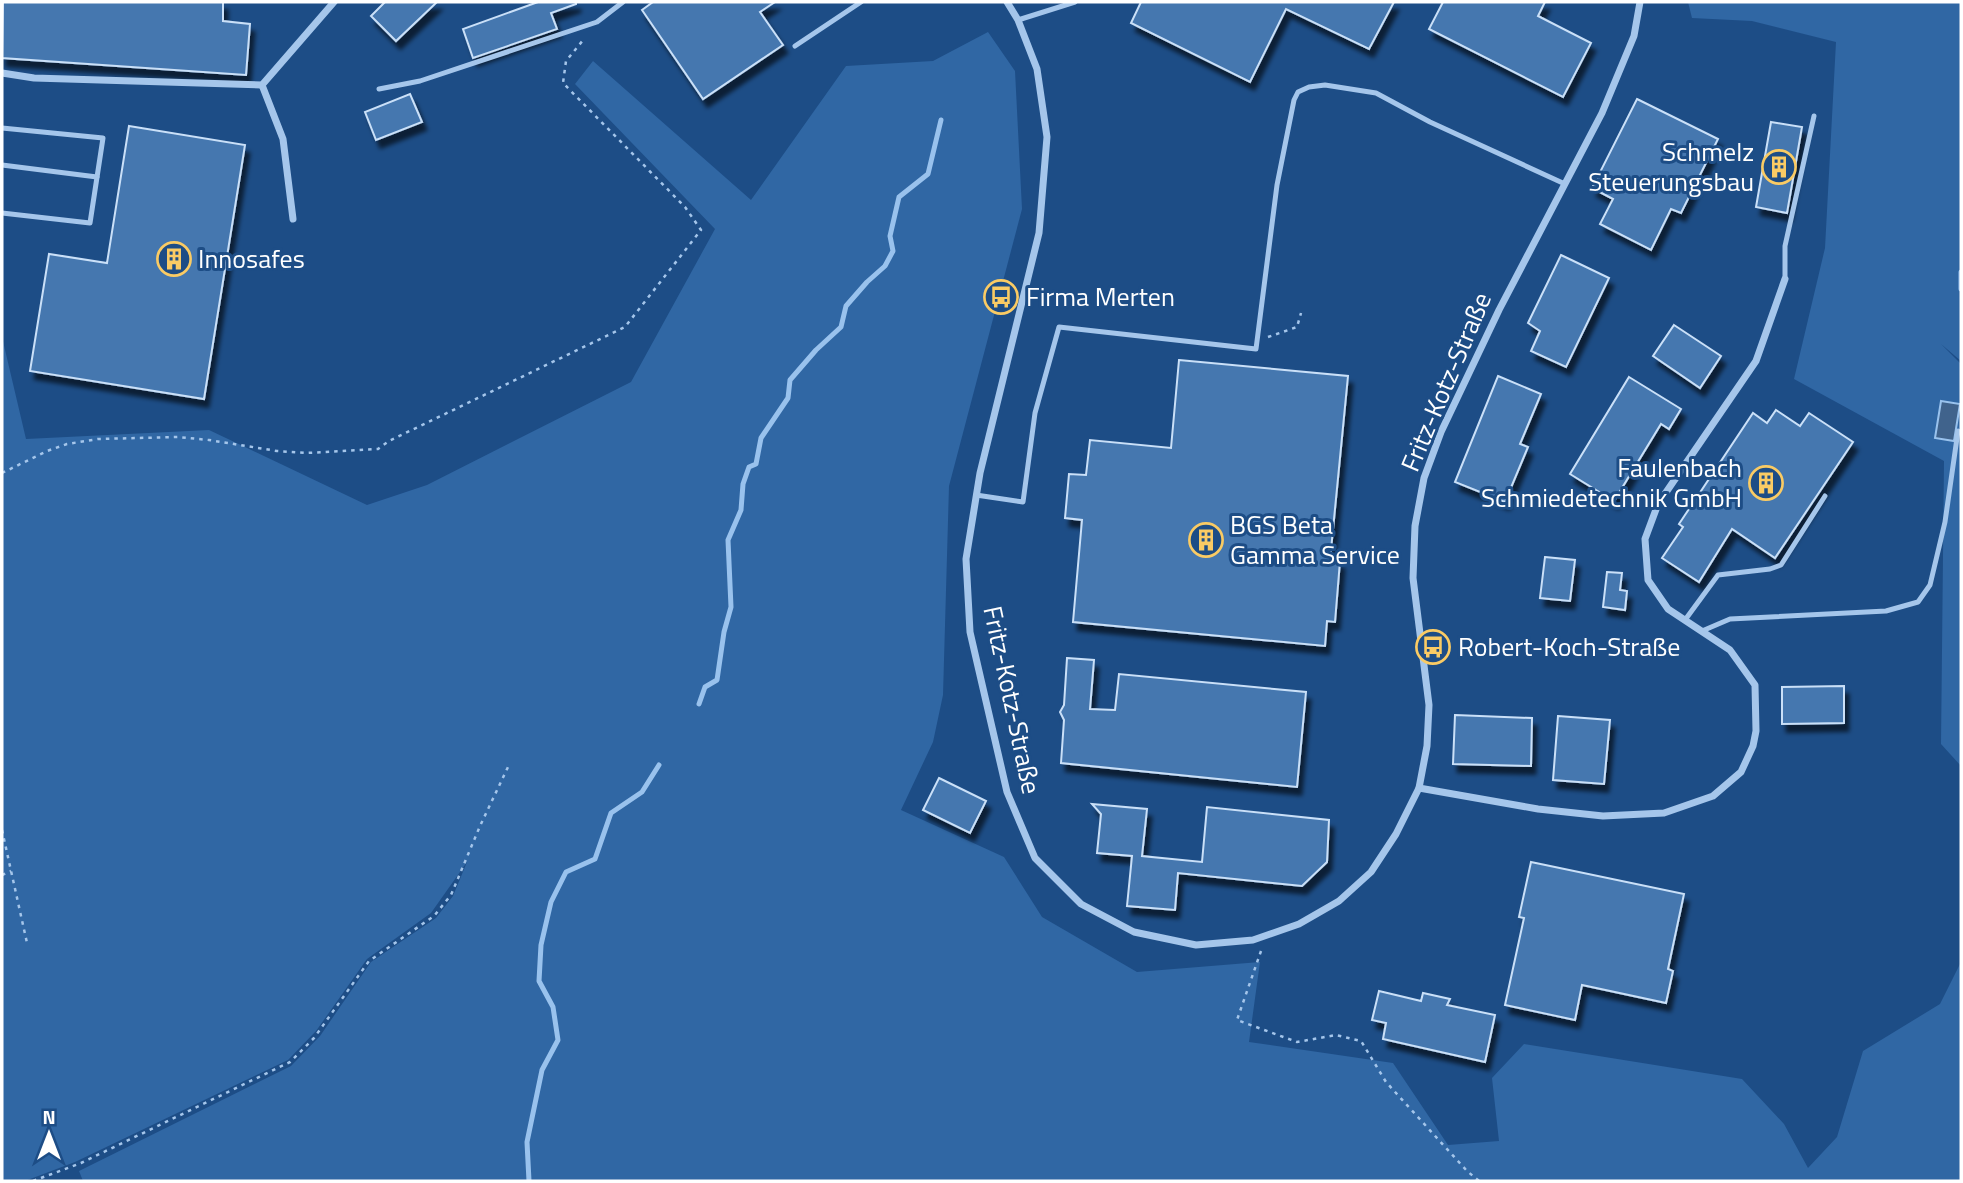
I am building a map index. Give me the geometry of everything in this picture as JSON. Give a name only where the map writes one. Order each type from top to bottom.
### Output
[{"type":"street","points":[[262,85],[334,2]]},
{"type":"street","name":"Fritz-Kotz-Straße","points":[[1007,2],[1018,20],[1037,69],[1047,137],[1040,233],[980,473],[966,558],[970,632],[1007,792],[1035,858],[1081,904],[1134,932],[1196,945],[1253,940],[1299,924],[1339,901],[1371,872],[1396,834],[1419,788],[1429,705],[1413,578],[1415,526],[1424,478],[1441,432],[1499,310],[1602,113],[1634,36],[1640,2]]},
{"type":"street","points":[[2,73],[34,78],[262,85]]},
{"type":"street","points":[[262,85],[283,139],[293,219]]},
{"type":"street","points":[[1419,788],[1538,809],[1603,816],[1664,813],[1713,796],[1741,772],[1753,746],[1756,731],[1755,685],[1730,650],[1668,608],[1648,580],[1645,539],[1658,503],[1756,361],[1785,279]]},
{"type":"lane","points":[[379,89],[420,81],[597,22],[622,2]]},
{"type":"lane","points":[[795,46],[861,2]]},
{"type":"lane","points":[[1018,20],[1075,2]]},
{"type":"lane","points":[[976,495],[1023,502],[1035,414],[1059,327],[1256,349],[1277,185],[1294,100],[1298,92],[1325,85],[1376,93],[1430,122],[1565,184]]},
{"type":"lane","points":[[1785,279],[1785,246],[1814,116]]},
{"type":"lane","points":[[2,128],[103,138],[90,223],[2,214]]},
{"type":"lane","points":[[2,165],[97,177]]},
{"type":"lane","points":[[1702,631],[1730,619],[1886,611],[1917,602],[1930,585],[1945,522],[1958,431]]},
{"type":"lane","points":[[1685,620],[1718,575],[1770,569],[1781,565],[1825,496]]},
{"type":"path","points":[[2,473],[67,444],[98,439],[178,437],[306,453],[377,449],[625,327],[701,230],[685,207],[563,83],[566,61],[597,22]]},
{"type":"path","points":[[1256,338],[1271,337],[1297,327],[1301,313]]},
{"type":"path","points":[[33,1181],[81,1163],[290,1062],[314,1038],[369,961],[434,916],[451,895],[508,766]]},
{"type":"path","points":[[2,830],[27,943]]},
{"type":"path","points":[[2,875],[11,871]]},
{"type":"path","points":[[1266,935],[1237,1020],[1297,1042],[1336,1035],[1361,1041],[1386,1082],[1479,1181]]},
{"type":"shaded area","points":[[1688,2],[1961,2],[1961,361],[1941,344],[1961,364],[1961,766],[1941,744],[1944,461],[1794,379],[1825,248],[1836,42],[1752,21],[1692,18]]},
{"type":"shaded area","points":[[988,32],[1015,71],[1022,209],[949,486],[943,695],[933,742],[901,810],[1004,857],[1042,917],[1137,972],[1260,962],[1249,1042],[1393,1063],[1448,1145],[1499,1141],[1492,1078],[1524,1044],[1742,1079],[1784,1124],[1808,1168],[1837,1137],[1863,1051],[1940,1004],[1961,962],[1961,1181],[83,1181],[79,1171],[291,1066],[320,1036],[371,962],[436,918],[453,896],[467,862],[431,913],[367,959],[316,1031],[288,1060],[75,1162],[25,1181],[2,1181],[2,337],[26,439],[209,430],[367,505],[427,485],[631,382],[715,229],[575,84],[593,61],[751,200],[846,66],[933,61]]},
{"type":"shaded area","points":[[1941,401],[1960,404],[1954,441],[1935,438]]},
{"type":"building","points":[[3,2],[223,2],[223,21],[250,24],[246,75],[2,58]]},
{"type":"building","points":[[385,2],[437,2],[396,41],[371,16]]},
{"type":"building","points":[[538,2],[576,4],[551,13],[557,29],[473,58],[463,29]]},
{"type":"building","points":[[653,2],[775,2],[760,12],[783,45],[703,99],[642,10]]},
{"type":"building","points":[[1141,2],[1394,2],[1369,49],[1286,9],[1250,82],[1131,23]]},
{"type":"building","points":[[1443,2],[1545,2],[1538,16],[1591,43],[1563,97],[1429,29]]},
{"type":"building","points":[[410,94],[422,122],[376,140],[365,112]]},
{"type":"building","points":[[1637,99],[1718,139],[1681,213],[1671,209],[1651,250],[1600,224],[1613,199],[1592,188]]},
{"type":"building","name":"Schmelz Steuerungsbau","points":[[1771,122],[1802,127],[1787,213],[1756,207]]},
{"type":"building","name":"Innosafes","points":[[129,126],[245,145],[204,399],[30,371],[49,254],[107,263]]},
{"type":"building","points":[[1561,255],[1609,278],[1566,367],[1531,351],[1540,331],[1528,323]]},
{"type":"building","points":[[1674,325],[1721,356],[1700,388],[1653,356]]},
{"type":"building","name":"BGS Beta Gamma Service","points":[[1179,360],[1348,376],[1330,560],[1340,561],[1335,622],[1327,621],[1325,646],[1073,622],[1082,520],[1065,518],[1069,474],[1086,475],[1090,440],[1171,448]]},
{"type":"building","points":[[1498,376],[1541,394],[1520,444],[1528,447],[1505,502],[1455,482]]},
{"type":"building","points":[[1629,377],[1681,409],[1669,429],[1661,424],[1614,501],[1570,474]]},
{"type":"building","name":"Faulenbach Schmiedetechnik GmbH","points":[[1776,410],[1800,426],[1809,413],[1853,442],[1775,558],[1732,529],[1699,582],[1662,558],[1683,527],[1679,524],[1753,413],[1767,423]]},
{"type":"building","points":[[1545,557],[1575,560],[1570,601],[1540,598]]},
{"type":"building","points":[[1607,572],[1622,573],[1620,590],[1627,591],[1625,610],[1603,607]]},
{"type":"building","points":[[1067,658],[1094,660],[1090,709],[1115,710],[1119,674],[1306,692],[1297,787],[1061,763],[1064,720],[1060,712],[1064,705]]},
{"type":"building","points":[[1844,686],[1844,723],[1782,724],[1782,687]]},
{"type":"building","points":[[1455,715],[1532,718],[1531,766],[1453,764]]},
{"type":"building","points":[[1558,716],[1610,720],[1604,784],[1553,780]]},
{"type":"building","points":[[939,778],[986,801],[970,833],[923,810]]},
{"type":"building","points":[[1092,804],[1147,809],[1142,856],[1202,862],[1207,807],[1329,820],[1327,862],[1302,886],[1178,873],[1175,910],[1127,906],[1132,856],[1097,853],[1101,814]]},
{"type":"building","points":[[1531,862],[1684,894],[1668,969],[1673,971],[1666,1003],[1582,985],[1575,1020],[1505,1005],[1524,918],[1519,917]]},
{"type":"building","points":[[1379,991],[1421,1001],[1423,993],[1450,999],[1447,1005],[1495,1015],[1485,1062],[1383,1039],[1386,1023],[1372,1020]]},
{"type":"waterway","points":[[699,704],[705,687],[717,680],[724,632],[731,607],[728,540],[741,510],[743,484],[749,467],[756,464],[761,438],[788,398],[790,380],[841,327],[846,306],[885,266],[893,251],[890,236],[899,197],[928,174],[941,120]]},
{"type":"waterway","points":[[1961,272],[1961,289]]},
{"type":"waterway","points":[[529,1181],[527,1142],[542,1070],[558,1040],[553,1007],[539,981],[541,945],[551,902],[566,872],[595,859],[611,813],[642,792],[659,765]]},
{"type":"place","name":"Schmelz Steuerungsbau","points":[[1779,167]]},
{"type":"place","name":"Innosafes","points":[[174,259]]},
{"type":"place","name":"Firma Merten","points":[[1001,297]]},
{"type":"place","name":"Faulenbach Schmiedetechnik GmbH","points":[[1766,483]]},
{"type":"place","name":"BGS Beta Gamma Service","points":[[1206,540]]},
{"type":"place","name":"Robert-Koch-Straße","points":[[1433,647]]}]
